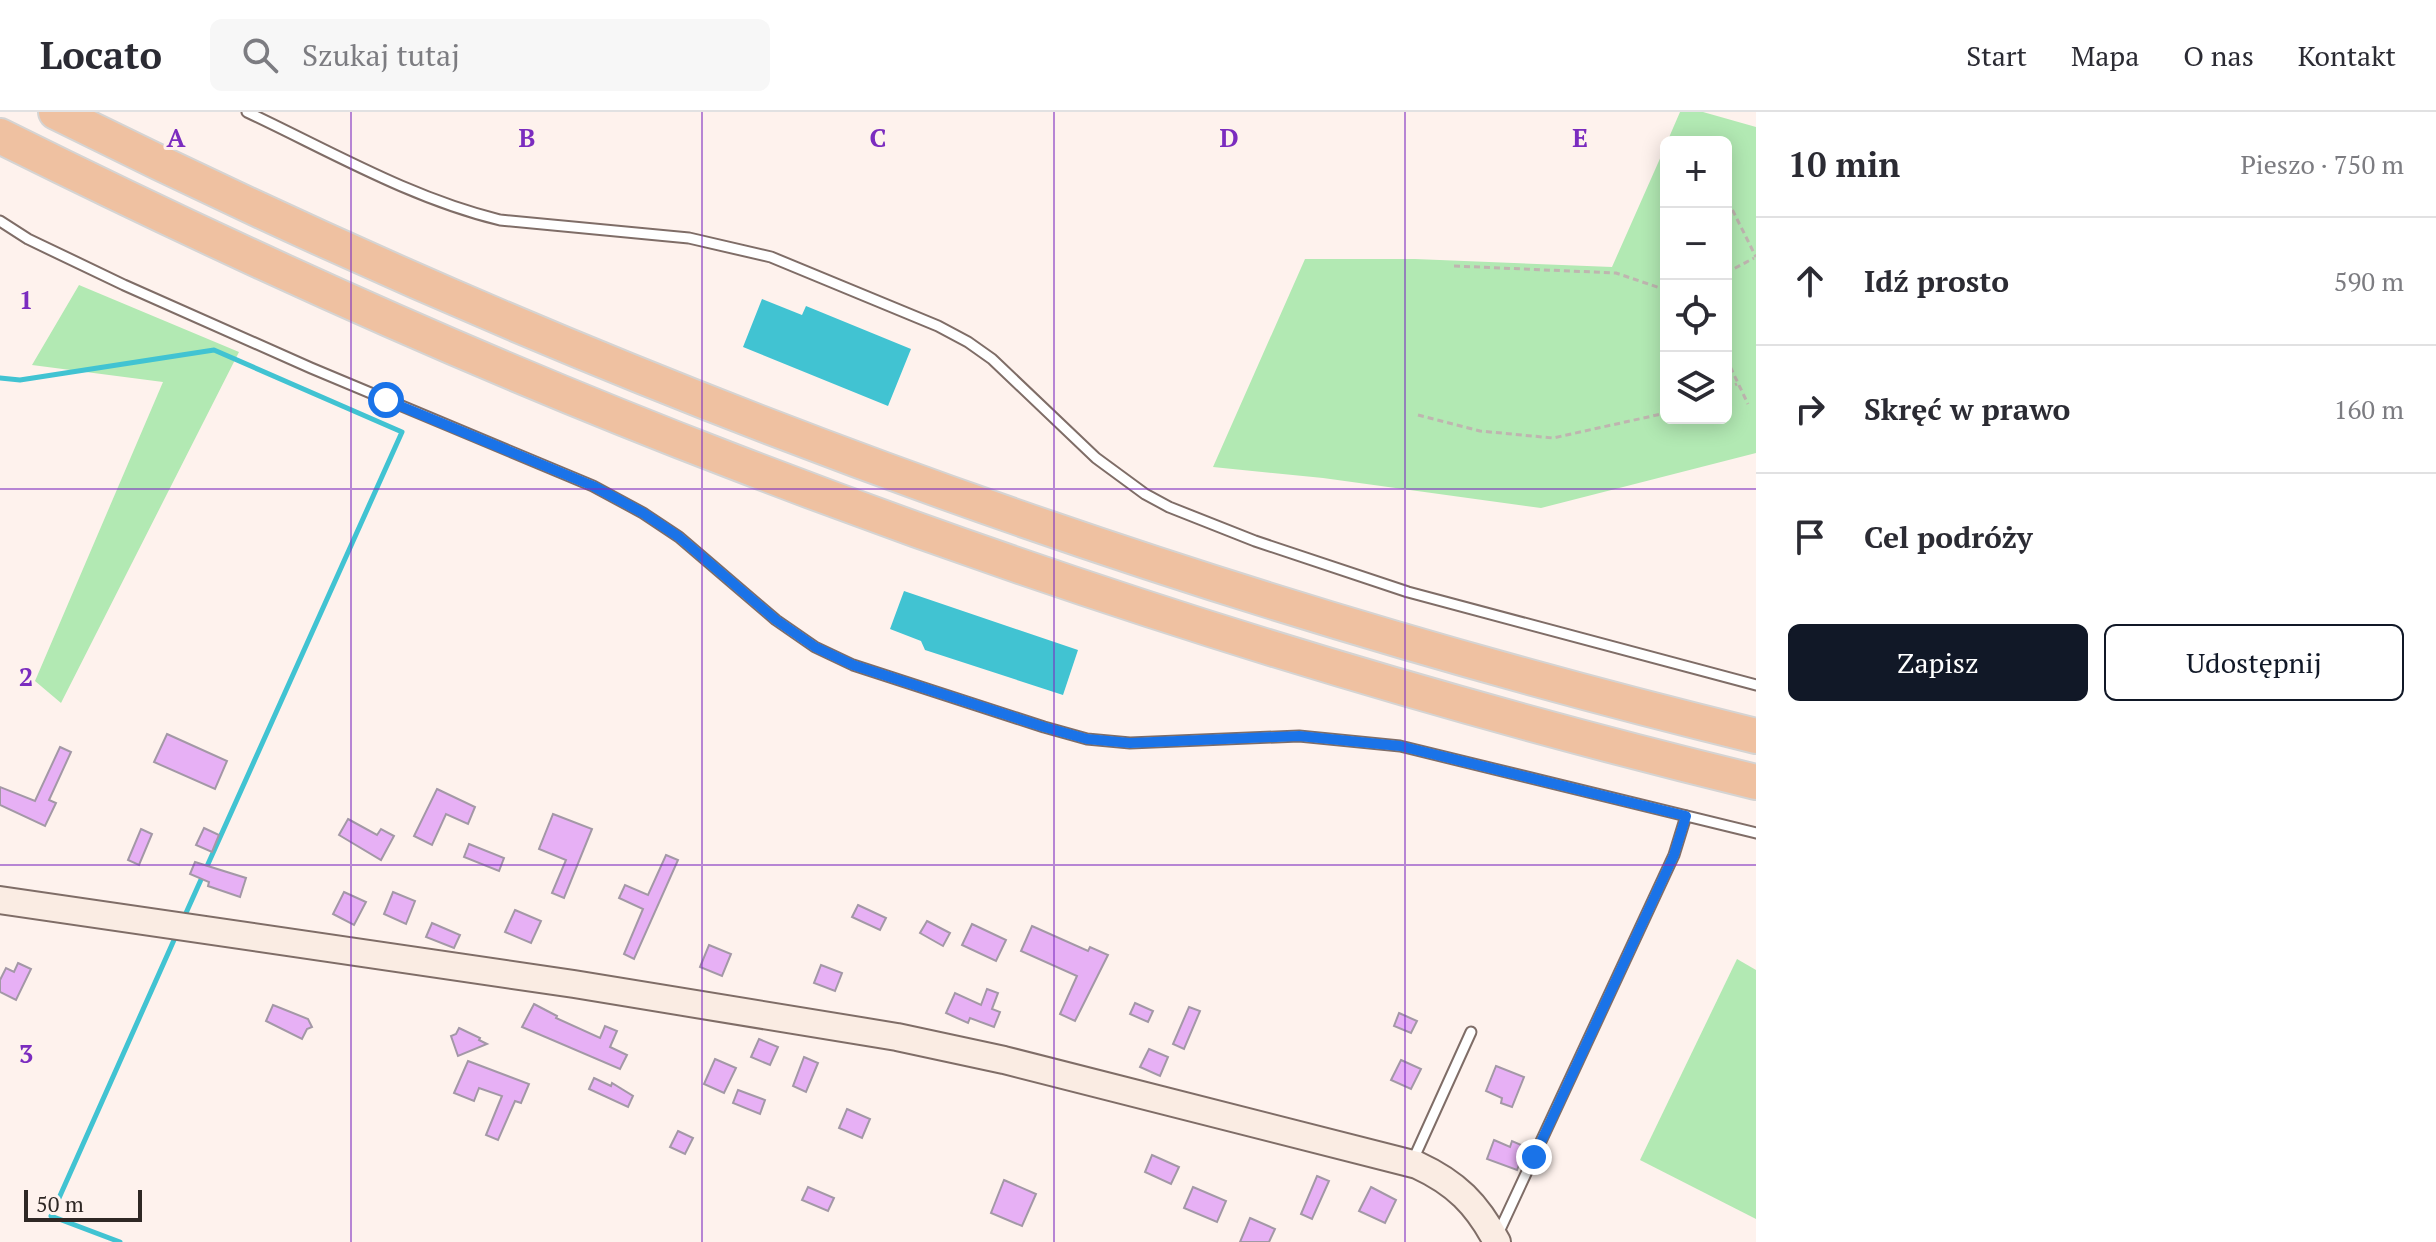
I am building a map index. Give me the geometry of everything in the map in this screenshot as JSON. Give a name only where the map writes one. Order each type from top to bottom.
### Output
[{"type":"highway","points":[[56,112],[308,233],[444,294],[679,392],[984,506],[1258,597],[1478,662],[1756,736]]},
{"type":"highway","points":[[0,136],[245,254],[497,366],[729,461],[858,509],[1085,588],[1342,670],[1756,782]]},
{"type":"street","points":[[0,900],[574,984],[897,1037],[1034,1067],[1411,1163],[1437,1174],[1456,1187],[1473,1204],[1497,1240]]},
{"type":"lane","points":[[247,112],[395,184],[475,214],[500,220],[689,238],[771,257],[938,326],[968,342],[1001,368],[1096,458],[1145,494],[1169,507],[1255,541],[1408,592],[1756,685]]},
{"type":"lane","points":[[0,221],[28,239],[124,285],[311,368],[593,486],[679,537],[776,620],[802,638],[853,665],[1087,739],[1130,743],[1299,736],[1400,746],[1756,833]]},
{"type":"lane","points":[[1497,1240],[1674,855],[1686,816]]},
{"type":"lane","points":[[1411,1163],[1471,1032]]},
{"type":"path","points":[[1732,208],[1756,257],[1732,270]]},
{"type":"path","points":[[1454,266],[1616,273],[1660,288]]},
{"type":"path","points":[[1732,371],[1748,404]]},
{"type":"path","points":[[1732,386],[1738,384]]},
{"type":"path","points":[[1418,415],[1480,431],[1553,438],[1660,414]]},
{"type":"green space","points":[[1680,112],[1703,112],[1756,127],[1756,453],[1541,508],[1323,478],[1213,467],[1305,259],[1415,259],[1612,267],[1660,159],[1660,424],[1732,424],[1732,136],[1670,136]]},
{"type":"green space","points":[[79,285],[239,352],[61,703],[35,681],[163,382],[32,365]]},
{"type":"green space","points":[[1737,959],[1756,970],[1756,1219],[1640,1160]]},
{"type":"water","points":[[762,299],[802,315],[806,306],[911,349],[888,406],[743,347]]},
{"type":"water","points":[[904,591],[1078,650],[1063,695],[925,650],[921,641],[890,629]]},
{"type":"building","points":[[167,734],[227,761],[215,789],[154,762]]},
{"type":"building","points":[[60,747],[71,752],[49,800],[56,803],[45,826],[0,805],[0,787],[35,801]]},
{"type":"building","points":[[437,789],[475,807],[468,824],[446,814],[432,845],[414,836]]},
{"type":"building","points":[[553,814],[592,829],[564,898],[552,893],[566,860],[539,849]]},
{"type":"building","points":[[348,819],[377,835],[381,829],[394,836],[381,860],[339,835]]},
{"type":"building","points":[[204,828],[219,835],[212,852],[196,845]]},
{"type":"building","points":[[141,829],[152,834],[139,865],[128,860]]},
{"type":"building","points":[[469,844],[504,858],[499,871],[464,857]]},
{"type":"building","points":[[666,855],[678,860],[634,959],[624,954],[643,909],[619,898],[625,885],[648,895]]},
{"type":"building","points":[[195,862],[246,878],[240,897],[208,886],[209,882],[190,874]]},
{"type":"building","points":[[344,892],[366,902],[354,925],[333,914]]},
{"type":"building","points":[[393,892],[415,901],[406,924],[384,914]]},
{"type":"building","points":[[858,905],[886,918],[880,930],[852,917]]},
{"type":"building","points":[[515,910],[541,921],[531,943],[505,932]]},
{"type":"building","points":[[927,921],[950,933],[943,946],[920,933]]},
{"type":"building","points":[[432,923],[460,935],[454,948],[426,937]]},
{"type":"building","points":[[972,924],[1006,940],[996,961],[962,945]]},
{"type":"building","points":[[1032,926],[1088,951],[1090,947],[1108,955],[1075,1021],[1060,1014],[1077,976],[1021,951]]},
{"type":"building","points":[[709,945],[731,954],[722,976],[700,967]]},
{"type":"building","points":[[18,963],[31,969],[16,1000],[0,992],[0,980],[6,968],[14,972]]},
{"type":"building","points":[[821,965],[842,973],[835,991],[814,983]]},
{"type":"building","points":[[987,989],[998,993],[992,1009],[1000,1012],[994,1027],[970,1018],[968,1023],[946,1013],[955,993],[981,1005]]},
{"type":"building","points":[[1135,1003],[1153,1011],[1148,1022],[1130,1014]]},
{"type":"building","points":[[534,1004],[600,1038],[605,1026],[617,1031],[610,1047],[627,1055],[620,1069],[522,1027]]},
{"type":"building","points":[[273,1005],[308,1019],[312,1027],[307,1029],[302,1039],[266,1021]]},
{"type":"building","points":[[1189,1007],[1200,1011],[1184,1049],[1173,1044]]},
{"type":"building","points":[[1399,1013],[1417,1021],[1411,1033],[1394,1026]]},
{"type":"building","points":[[459,1028],[487,1044],[458,1056],[451,1036]]},
{"type":"building","points":[[759,1039],[778,1047],[770,1065],[751,1057]]},
{"type":"building","points":[[1149,1049],[1168,1057],[1160,1076],[1140,1067]]},
{"type":"building","points":[[804,1057],[818,1063],[806,1092],[793,1086]]},
{"type":"building","points":[[715,1059],[736,1068],[724,1093],[704,1084]]},
{"type":"building","points":[[1401,1060],[1421,1069],[1411,1089],[1391,1080]]},
{"type":"building","points":[[468,1061],[529,1084],[521,1103],[515,1101],[498,1140],[486,1135],[502,1096],[479,1088],[474,1101],[454,1093]]},
{"type":"building","points":[[1496,1066],[1524,1077],[1512,1107],[1501,1103],[1502,1098],[1486,1091]]},
{"type":"building","points":[[594,1078],[611,1086],[612,1083],[633,1096],[628,1107],[589,1089]]},
{"type":"building","points":[[738,1090],[765,1100],[760,1114],[733,1103]]},
{"type":"building","points":[[847,1109],[870,1119],[862,1138],[839,1128]]},
{"type":"building","points":[[678,1131],[693,1138],[685,1154],[670,1147]]},
{"type":"building","points":[[1494,1140],[1510,1147],[1512,1141],[1526,1147],[1517,1170],[1487,1159]]},
{"type":"building","points":[[1152,1155],[1179,1167],[1171,1184],[1145,1172]]},
{"type":"building","points":[[1317,1176],[1329,1181],[1312,1219],[1301,1214]]},
{"type":"building","points":[[1004,1180],[1036,1194],[1022,1226],[991,1213]]},
{"type":"building","points":[[808,1187],[834,1198],[828,1211],[802,1200]]},
{"type":"building","points":[[1193,1187],[1226,1201],[1217,1222],[1184,1208]]},
{"type":"building","points":[[1371,1187],[1396,1200],[1385,1223],[1359,1211]]},
{"type":"building","points":[[1250,1218],[1275,1229],[1269,1242],[1240,1242]]},
{"type":"waterway","points":[[0,378],[20,380],[214,350],[402,432],[186,913]]},
{"type":"waterway","points":[[120,1242],[51,1216],[174,940]]},
{"type":"route","points":[[386,400],[593,486],[643,513],[679,537],[776,620],[815,647],[853,665],[1044,727],[1087,739],[1130,743],[1299,736],[1400,746],[1686,816],[1674,855],[1534,1157]]}]
